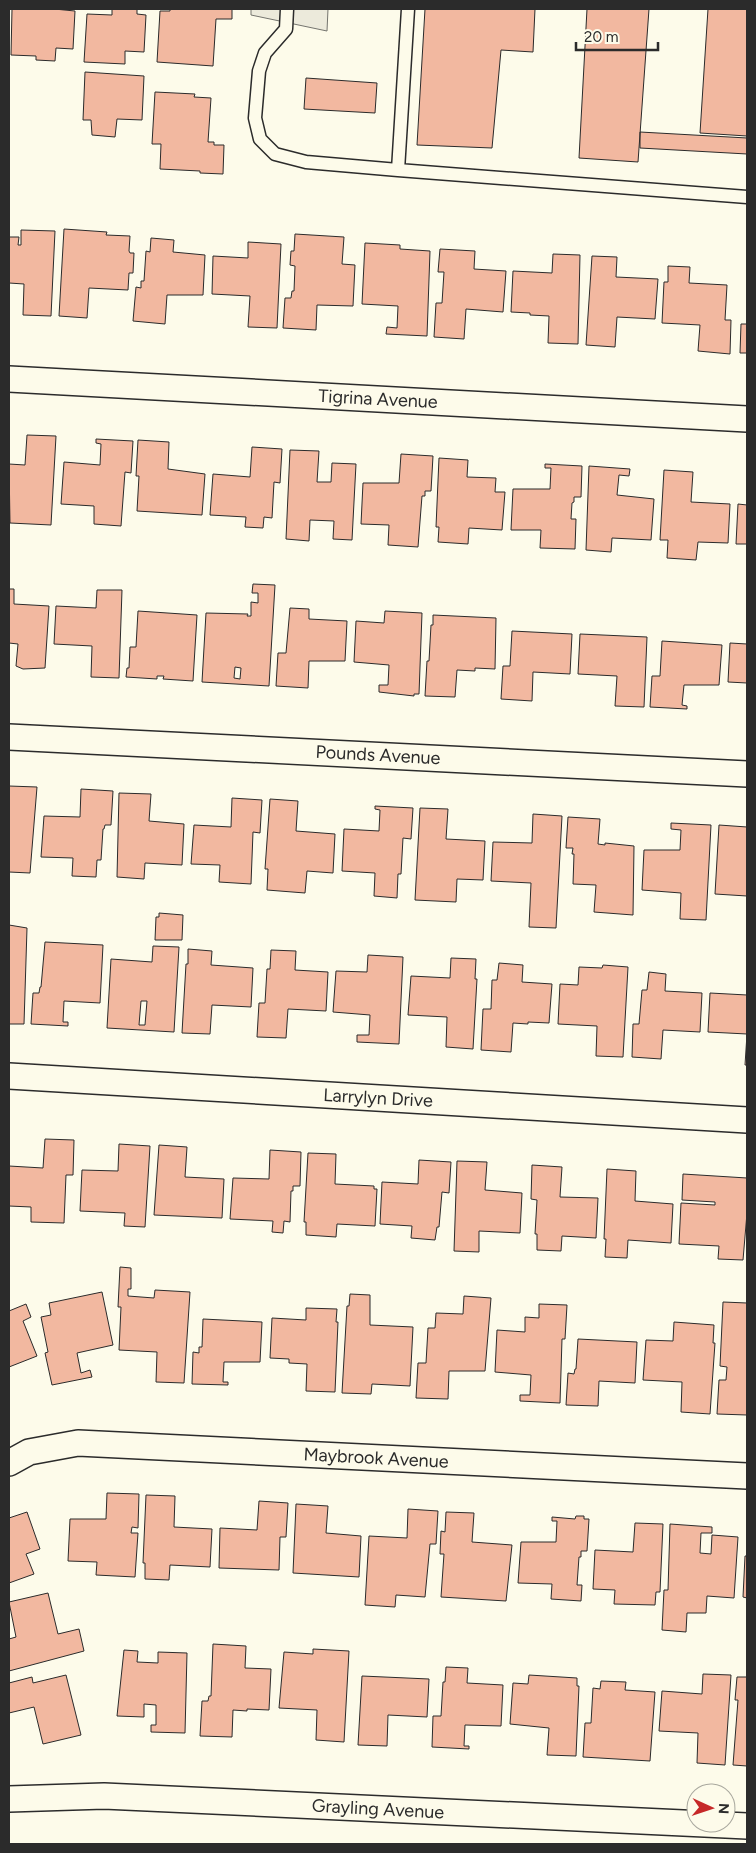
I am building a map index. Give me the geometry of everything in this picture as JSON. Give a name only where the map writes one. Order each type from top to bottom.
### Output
[{"type":"street","name":"Tigrina Avenue","points":[[9,379],[747,419]]},
{"type":"street","name":"Pounds Avenue","points":[[9,737],[747,774]]},
{"type":"street","name":"Larrylyn Drive","points":[[9,1076],[747,1120]]},
{"type":"street","name":"Maybrook Avenue","points":[[9,1463],[29,1452],[78,1443],[747,1476]]},
{"type":"street","name":"Grayling Avenue","points":[[9,1800],[104,1796],[747,1826]]},
{"type":"lane","points":[[287,9],[286,29],[265,53],[259,72],[255,118],[260,139],[275,154],[306,162],[747,196]]},
{"type":"lane","points":[[398,170],[408,9]]},
{"type":"shaded area","points":[[251,9],[328,9],[327,31],[251,15]]},
{"type":"building","points":[[12,9],[75,11],[73,49],[56,48],[55,61],[36,60],[36,56],[11,55]]},
{"type":"building","points":[[112,9],[137,9],[137,14],[146,15],[144,52],[125,51],[125,64],[84,62],[87,14],[112,15]]},
{"type":"building","points":[[170,9],[232,9],[232,19],[216,19],[213,66],[157,62],[160,11],[170,11]]},
{"type":"building","points":[[425,9],[535,9],[533,52],[501,50],[492,148],[417,145]]},
{"type":"building","points":[[587,9],[649,9],[638,162],[579,158]]},
{"type":"building","points":[[708,9],[747,9],[747,136],[700,133]]},
{"type":"building","points":[[85,72],[144,76],[142,120],[117,119],[115,137],[92,135],[91,120],[83,120]]},
{"type":"building","points":[[306,78],[377,83],[375,113],[304,109]]},
{"type":"building","points":[[155,92],[195,94],[194,97],[211,98],[208,142],[214,142],[214,145],[224,145],[223,174],[160,169],[161,144],[152,144]]},
{"type":"building","points":[[640,132],[747,138],[747,154],[640,148]]},
{"type":"building","points":[[64,229],[107,232],[106,235],[130,236],[129,251],[134,253],[133,273],[129,273],[128,290],[89,288],[87,318],[59,316]]},
{"type":"building","points":[[21,230],[55,231],[51,316],[23,315],[24,284],[9,283],[9,237],[19,237],[18,245],[21,245]]},
{"type":"building","points":[[295,234],[344,237],[342,264],[355,265],[353,306],[317,305],[316,330],[283,328],[285,298],[291,298],[292,291],[294,291],[295,266],[290,265],[291,251],[294,251]]},
{"type":"building","points":[[151,238],[174,240],[173,252],[205,255],[203,295],[167,295],[165,324],[133,321],[136,287],[141,288],[141,281],[144,281],[146,251],[150,252]]},
{"type":"building","points":[[248,242],[281,244],[277,328],[248,327],[250,296],[212,294],[213,256],[248,258]]},
{"type":"building","points":[[365,243],[400,245],[400,249],[430,251],[427,336],[386,334],[387,327],[397,328],[398,306],[362,304]]},
{"type":"building","points":[[440,249],[475,251],[474,269],[506,271],[503,312],[466,309],[464,339],[434,337],[436,303],[442,303],[444,272],[438,272]]},
{"type":"building","points":[[553,254],[580,255],[578,344],[548,343],[549,316],[511,312],[513,271],[552,273]]},
{"type":"building","points":[[592,256],[617,257],[616,277],[658,279],[655,319],[617,317],[615,347],[586,345]]},
{"type":"building","points":[[668,266],[690,267],[689,283],[727,285],[725,320],[731,320],[730,354],[698,351],[700,325],[662,323],[664,282],[668,282]]},
{"type":"building","points":[[741,324],[747,324],[747,353],[740,353]]},
{"type":"building","points":[[27,435],[56,436],[51,525],[10,523],[9,464],[25,465]]},
{"type":"building","points":[[96,439],[133,441],[131,473],[125,472],[121,526],[94,524],[94,506],[61,504],[64,462],[100,465],[101,444],[96,443]]},
{"type":"building","points":[[138,440],[169,442],[168,469],[205,474],[202,515],[137,511],[139,476],[136,476]]},
{"type":"building","points":[[252,447],[282,449],[280,483],[274,482],[272,518],[264,517],[263,528],[245,527],[246,517],[210,515],[213,474],[250,477]]},
{"type":"building","points":[[290,450],[319,451],[317,482],[331,482],[332,463],[356,464],[352,540],[333,539],[334,521],[310,520],[309,541],[286,539]]},
{"type":"building","points":[[401,454],[433,456],[431,491],[425,491],[425,496],[422,496],[418,547],[388,545],[389,525],[361,524],[363,483],[399,483]]},
{"type":"building","points":[[439,458],[468,460],[467,477],[496,478],[495,492],[505,492],[502,530],[469,528],[468,544],[438,542],[439,527],[436,527]]},
{"type":"building","points":[[545,464],[582,466],[581,497],[574,497],[574,502],[572,503],[571,519],[576,519],[575,549],[540,548],[541,530],[511,530],[513,489],[550,489],[551,468],[545,468]]},
{"type":"building","points":[[589,466],[630,469],[629,476],[619,475],[617,495],[654,499],[651,540],[612,538],[611,552],[586,550]]},
{"type":"building","points":[[664,470],[693,472],[691,502],[730,504],[728,543],[698,542],[696,560],[667,558],[668,540],[660,540]]},
{"type":"building","points":[[738,504],[747,505],[747,544],[736,544]]},
{"type":"building","points":[[253,584],[275,585],[269,686],[202,682],[206,613],[248,614],[247,616],[251,616],[251,602],[258,603],[258,593],[252,593]],"holes":[[[235,667],[241,668],[240,679],[234,678]]]},
{"type":"building","points":[[9,589],[14,589],[14,604],[49,606],[45,668],[23,669],[16,666],[18,644],[9,643]]},
{"type":"building","points":[[97,590],[122,590],[119,678],[91,677],[92,646],[54,644],[56,606],[96,608]]},
{"type":"building","points":[[290,608],[309,609],[309,619],[347,621],[345,661],[309,661],[308,688],[276,686],[278,653],[286,653]]},
{"type":"building","points":[[138,611],[197,615],[193,681],[163,679],[164,676],[157,676],[157,679],[126,677],[127,668],[129,668],[130,647],[136,647]]},
{"type":"building","points":[[385,611],[422,613],[419,694],[414,694],[414,696],[379,692],[379,685],[388,685],[389,665],[354,662],[356,621],[384,623]]},
{"type":"building","points":[[433,615],[496,618],[495,669],[475,668],[475,671],[457,670],[455,697],[425,696]]},
{"type":"building","points":[[512,631],[572,634],[570,674],[533,672],[532,701],[501,699],[503,666],[510,666]]},
{"type":"building","points":[[580,634],[647,637],[644,707],[615,706],[617,676],[578,674]]},
{"type":"building","points":[[662,641],[722,645],[719,685],[684,685],[682,705],[687,706],[687,709],[650,707],[652,676],[660,676]]},
{"type":"building","points":[[730,643],[747,644],[747,683],[728,682]]},
{"type":"building","points":[[9,786],[37,787],[30,873],[9,872]]},
{"type":"building","points":[[81,789],[113,791],[111,825],[105,825],[103,829],[101,860],[97,860],[96,877],[72,876],[73,858],[41,857],[44,816],[80,817]]},
{"type":"building","points":[[119,793],[151,794],[149,821],[184,824],[182,865],[145,863],[144,879],[117,877]]},
{"type":"building","points":[[232,798],[262,800],[260,833],[253,832],[251,884],[219,882],[220,865],[191,864],[194,825],[231,827]]},
{"type":"building","points":[[270,799],[298,801],[296,831],[335,834],[333,873],[307,871],[305,893],[267,890],[268,869],[265,869]]},
{"type":"building","points":[[375,806],[413,808],[411,839],[403,838],[401,874],[398,874],[397,898],[374,896],[375,873],[342,871],[344,829],[379,831],[380,810],[375,809]]},
{"type":"building","points":[[420,808],[448,809],[446,839],[485,841],[483,880],[457,879],[456,902],[415,900]]},
{"type":"building","points":[[533,814],[562,816],[556,928],[529,927],[531,883],[491,881],[493,842],[532,843]]},
{"type":"building","points":[[568,817],[600,819],[598,844],[634,846],[633,915],[594,912],[596,885],[573,884],[573,848],[566,848]]},
{"type":"building","points":[[671,823],[711,825],[706,920],[680,919],[681,893],[642,890],[644,850],[680,850],[681,830],[671,829]]},
{"type":"building","points":[[719,825],[747,827],[747,896],[715,894]]},
{"type":"building","points":[[159,913],[183,915],[182,940],[155,940],[156,917],[159,917]]},
{"type":"building","points":[[9,925],[27,928],[24,1024],[9,1024]]},
{"type":"building","points":[[45,942],[103,945],[100,1003],[64,1001],[63,1022],[68,1022],[68,1026],[31,1024],[33,993],[39,993],[41,987]]},
{"type":"building","points":[[153,946],[179,947],[174,1032],[107,1028],[111,959],[152,962]],"holes":[[[141,1001],[147,1001],[145,1025],[139,1025]]]},
{"type":"building","points":[[188,949],[212,951],[211,965],[253,968],[251,1007],[212,1005],[210,1034],[182,1033]]},
{"type":"building","points":[[271,950],[296,951],[295,970],[328,972],[326,1011],[288,1009],[286,1038],[257,1037],[259,1003],[265,1003],[267,969],[270,969]]},
{"type":"building","points":[[368,955],[403,957],[399,1044],[357,1042],[357,1035],[369,1035],[370,1015],[333,1012],[336,971],[367,972]]},
{"type":"building","points":[[451,958],[476,959],[475,979],[477,979],[473,1049],[446,1047],[447,1017],[408,1015],[411,976],[450,978]]},
{"type":"building","points":[[499,963],[523,965],[522,982],[552,984],[549,1023],[513,1023],[511,1052],[481,1050],[483,1009],[491,1009],[492,980],[497,980]]},
{"type":"building","points":[[603,965],[628,967],[623,1057],[596,1056],[597,1026],[558,1024],[560,984],[578,985],[579,967],[602,968]]},
{"type":"building","points":[[649,972],[666,974],[665,991],[702,993],[700,1032],[663,1030],[661,1059],[632,1057],[633,1024],[639,1024],[642,990],[647,990]]},
{"type":"building","points":[[710,993],[747,995],[747,1034],[708,1032]]},
{"type":"building","points":[[747,1034],[747,1065],[745,1065]]},
{"type":"building","points":[[45,1139],[74,1140],[73,1175],[66,1175],[64,1223],[31,1222],[31,1207],[9,1206],[9,1166],[43,1168]]},
{"type":"building","points":[[119,1144],[150,1146],[145,1227],[124,1226],[125,1213],[80,1211],[82,1170],[118,1171]]},
{"type":"building","points":[[159,1145],[187,1147],[185,1177],[224,1179],[222,1218],[154,1215]]},
{"type":"building","points":[[270,1150],[301,1152],[300,1186],[293,1186],[293,1191],[291,1191],[290,1222],[284,1221],[283,1233],[272,1232],[273,1221],[230,1219],[233,1178],[269,1179]]},
{"type":"building","points":[[308,1153],[336,1154],[335,1184],[374,1186],[374,1189],[377,1189],[375,1226],[337,1224],[336,1237],[306,1235],[306,1222],[304,1222]]},
{"type":"building","points":[[419,1160],[451,1162],[449,1193],[442,1192],[439,1227],[437,1227],[435,1240],[411,1238],[412,1226],[380,1224],[382,1182],[418,1184]]},
{"type":"building","points":[[457,1161],[487,1162],[485,1190],[522,1193],[520,1233],[479,1231],[479,1252],[454,1251]]},
{"type":"building","points":[[532,1165],[562,1167],[560,1197],[598,1198],[596,1238],[562,1236],[561,1251],[537,1250],[537,1234],[535,1234],[537,1200],[531,1199]]},
{"type":"building","points":[[607,1169],[636,1171],[635,1201],[673,1204],[671,1243],[628,1240],[627,1258],[605,1257]]},
{"type":"building","points":[[683,1174],[747,1178],[747,1213],[743,1260],[718,1259],[719,1246],[679,1244],[681,1203],[715,1205],[715,1202],[682,1200]]},
{"type":"building","points":[[120,1267],[131,1268],[131,1289],[128,1289],[128,1296],[154,1298],[155,1290],[190,1292],[184,1383],[156,1382],[157,1352],[119,1350],[121,1307],[118,1307]]},
{"type":"building","points":[[102,1292],[113,1345],[77,1353],[81,1373],[90,1370],[92,1377],[52,1385],[45,1353],[48,1352],[41,1317],[51,1315],[49,1303]]},
{"type":"building","points":[[350,1294],[370,1295],[370,1325],[413,1327],[410,1386],[372,1384],[371,1394],[342,1393],[347,1306],[349,1306]]},
{"type":"building","points":[[464,1296],[491,1298],[485,1371],[449,1371],[448,1399],[416,1398],[418,1363],[426,1363],[428,1328],[435,1328],[436,1313],[463,1314]]},
{"type":"building","points":[[723,1302],[747,1303],[747,1415],[717,1414],[719,1380],[726,1380],[727,1367],[720,1366]]},
{"type":"building","points":[[26,1304],[31,1317],[23,1321],[37,1356],[9,1367],[9,1311]]},
{"type":"building","points":[[539,1304],[567,1305],[565,1339],[562,1339],[560,1403],[520,1401],[520,1395],[530,1395],[531,1375],[495,1372],[497,1330],[525,1332],[525,1317],[539,1318]]},
{"type":"building","points":[[306,1308],[337,1309],[335,1392],[306,1391],[307,1364],[289,1363],[289,1359],[270,1358],[272,1318],[306,1320]]},
{"type":"building","points":[[203,1319],[262,1322],[260,1362],[224,1362],[223,1382],[228,1382],[228,1385],[192,1384],[193,1352],[199,1353],[199,1347],[202,1347]]},
{"type":"building","points":[[674,1322],[714,1325],[713,1343],[715,1343],[710,1414],[681,1412],[682,1382],[643,1380],[646,1340],[673,1341]]},
{"type":"building","points":[[578,1339],[637,1342],[635,1383],[599,1381],[598,1406],[566,1405],[568,1373],[574,1374],[576,1369]]},
{"type":"building","points":[[107,1493],[139,1494],[138,1528],[132,1527],[131,1533],[138,1533],[135,1577],[96,1575],[97,1562],[68,1561],[70,1519],[106,1519]]},
{"type":"building","points":[[146,1495],[175,1496],[174,1527],[212,1529],[210,1567],[170,1565],[169,1580],[145,1579],[145,1563],[143,1563]]},
{"type":"building","points":[[259,1501],[288,1503],[286,1537],[280,1537],[279,1570],[219,1568],[220,1528],[257,1530]]},
{"type":"building","points":[[296,1504],[328,1506],[326,1533],[361,1536],[359,1577],[293,1573]]},
{"type":"building","points":[[408,1509],[438,1511],[436,1544],[430,1544],[425,1597],[396,1595],[395,1607],[365,1605],[369,1536],[407,1538]]},
{"type":"building","points":[[27,1512],[40,1549],[26,1554],[34,1574],[9,1583],[9,1518]]},
{"type":"building","points":[[446,1512],[474,1513],[472,1542],[512,1545],[506,1601],[441,1597],[444,1554],[440,1554],[441,1531],[445,1532]]},
{"type":"building","points":[[576,1516],[584,1516],[584,1519],[589,1519],[587,1551],[581,1551],[581,1557],[579,1557],[577,1585],[582,1585],[581,1601],[551,1599],[552,1584],[518,1583],[521,1542],[556,1542],[557,1521],[552,1521],[552,1517],[575,1519]]},
{"type":"building","points":[[635,1523],[663,1524],[660,1592],[656,1592],[655,1605],[614,1604],[615,1590],[593,1589],[595,1550],[633,1552]]},
{"type":"building","points":[[670,1524],[712,1527],[712,1533],[701,1533],[700,1553],[711,1554],[712,1535],[738,1537],[734,1598],[707,1596],[706,1613],[687,1613],[686,1632],[662,1630],[664,1590],[668,1590]]},
{"type":"building","points":[[745,1556],[747,1556],[747,1598],[743,1597]]},
{"type":"building","points":[[48,1593],[58,1634],[79,1629],[84,1651],[9,1671],[9,1639],[16,1637],[9,1602]]},
{"type":"building","points":[[213,1644],[246,1646],[245,1668],[271,1669],[269,1710],[233,1710],[232,1737],[200,1736],[202,1701],[208,1701],[209,1696],[211,1696]]},
{"type":"building","points":[[313,1649],[349,1651],[344,1742],[316,1740],[317,1710],[279,1708],[284,1652],[313,1654]]},
{"type":"building","points":[[124,1650],[138,1651],[137,1662],[158,1663],[158,1652],[187,1653],[185,1733],[151,1732],[151,1725],[156,1725],[156,1705],[144,1704],[144,1717],[117,1716]]},
{"type":"building","points":[[446,1667],[468,1668],[467,1683],[503,1685],[501,1726],[465,1725],[464,1746],[469,1746],[469,1749],[432,1747],[433,1716],[441,1716]]},
{"type":"building","points":[[703,1674],[731,1675],[725,1765],[697,1763],[698,1733],[659,1731],[662,1691],[702,1694]]},
{"type":"building","points":[[66,1675],[81,1735],[43,1744],[34,1707],[9,1713],[9,1683],[32,1677],[33,1683]]},
{"type":"building","points":[[529,1675],[577,1678],[577,1686],[579,1686],[576,1756],[547,1755],[549,1728],[510,1724],[513,1683],[528,1684]]},
{"type":"building","points":[[362,1676],[429,1679],[427,1717],[388,1715],[387,1746],[358,1745]]},
{"type":"building","points":[[737,1677],[747,1677],[747,1766],[733,1765],[738,1700],[735,1700]]},
{"type":"building","points":[[601,1681],[626,1682],[625,1690],[655,1692],[650,1761],[583,1757],[585,1723],[591,1723],[593,1688],[600,1689]]}]
